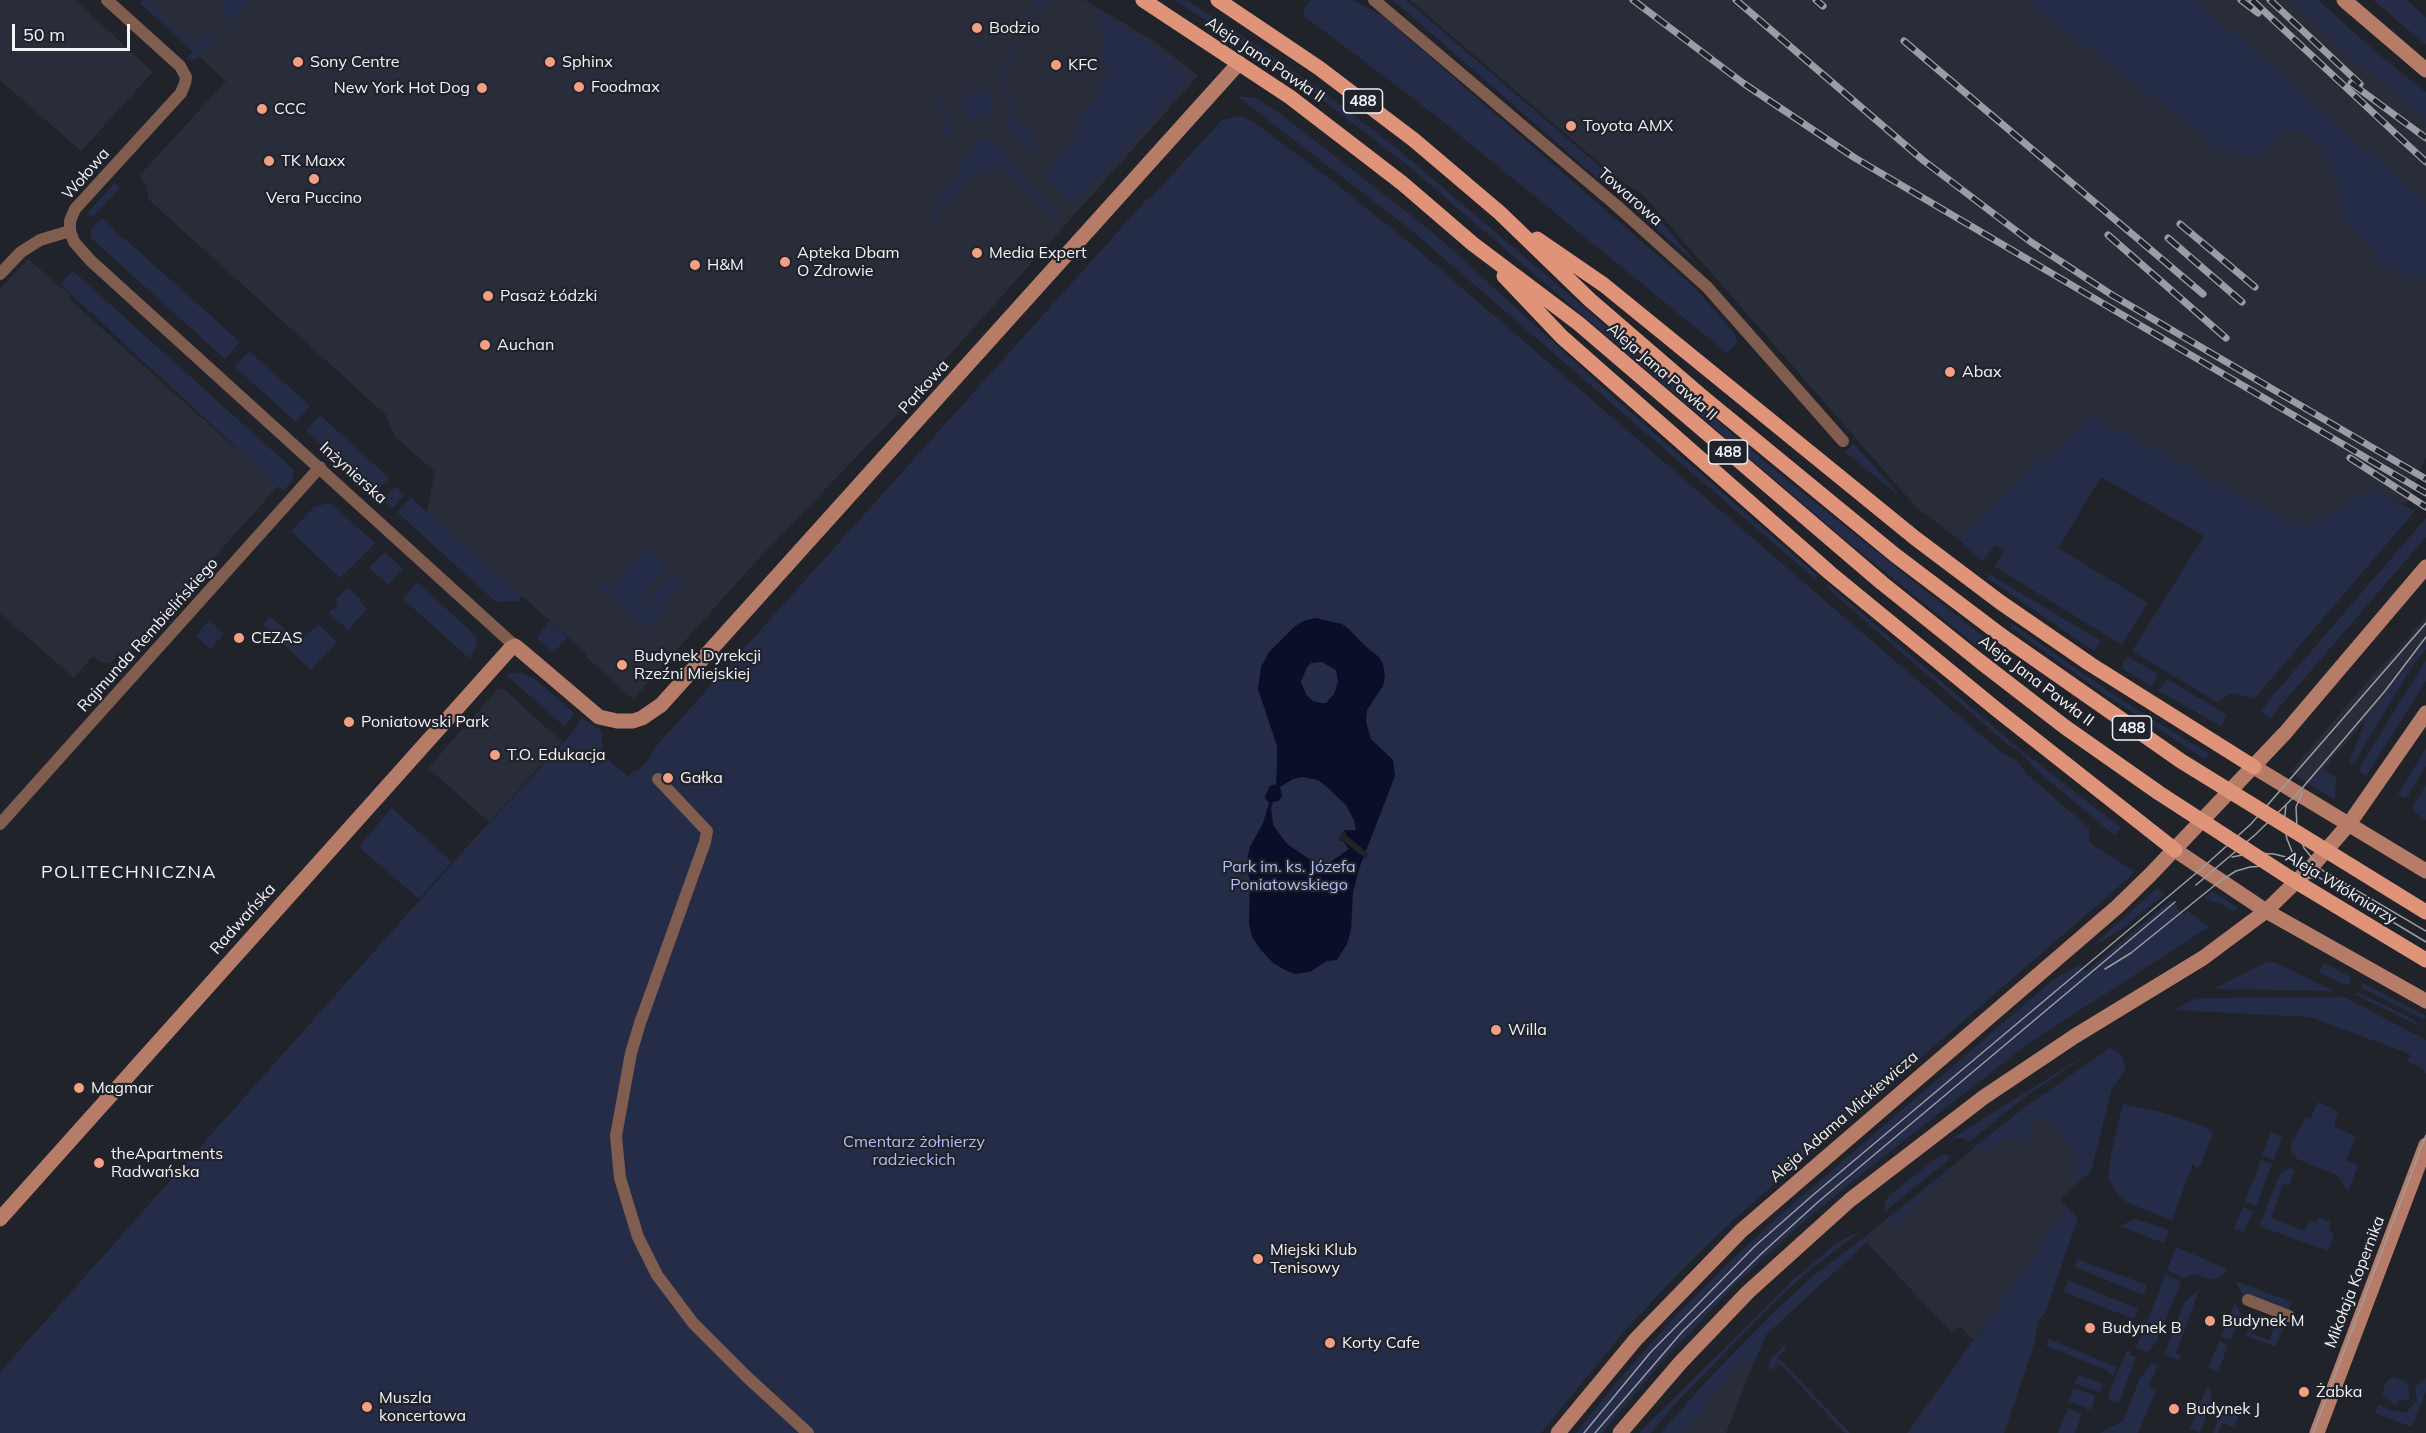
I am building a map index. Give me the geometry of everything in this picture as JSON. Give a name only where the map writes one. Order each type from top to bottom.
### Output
[{"type":"main road","name":"Aleja Jana Pawła II","points":[[1143,0],[1290,97],[1361,150],[1473,244],[1578,323],[1882,584],[2065,727],[2238,845]]},
{"type":"main road","name":"Aleja Jana Pawła II","points":[[1218,0],[1319,68],[1414,140],[1500,213],[1590,300],[1699,394],[1894,555],[2001,636],[2162,748],[2267,814]]},
{"type":"main road","points":[[2344,0],[2426,70]]},
{"type":"main road","name":"Parkowa","points":[[626,722],[642,718],[661,705],[1239,63]]},
{"type":"main road","points":[[1500,213],[1604,285],[1915,538],[2000,602],[2090,664],[2426,871]]},
{"type":"main road","points":[[1473,244],[1562,337],[1813,558],[1996,709],[2175,850],[2266,911],[2426,1001]]},
{"type":"main road","name":"Aleja Adama Mickiewicza","points":[[1558,1433],[1636,1339],[1735,1237],[2116,907],[2175,850],[2254,767],[2395,606],[2426,567]]},
{"type":"main road","name":"Inżynierska","points":[[514,646],[593,714],[610,720],[626,722]]},
{"type":"main road","name":"Radwańska","points":[[0,1219],[514,646]]},
{"type":"main road","points":[[1620,1433],[1680,1362],[1740,1300],[1850,1200],[1984,1097],[2075,1036],[2203,958],[2266,911],[2314,864],[2349,824],[2426,713]]},
{"type":"main road","name":"Aleja Włókniarzy","points":[[2267,814],[2426,912]]},
{"type":"main road","name":"Aleja Włókniarzy","points":[[2238,845],[2426,960]]},
{"type":"main road","name":"Mikołaja Kopernika","points":[[2317,1433],[2426,1144]]},
{"type":"street","name":"Wołowa","points":[[70,231],[70,221],[75,209],[181,93],[186,77],[175,62],[107,0]]},
{"type":"street","name":"Towarowa","points":[[1374,0],[1703,283],[1843,441]]},
{"type":"street","points":[[0,274],[21,252],[40,240],[70,231]]},
{"type":"street","name":"Inżynierska","points":[[70,231],[78,249],[90,261],[320,467],[514,646]]},
{"type":"street","name":"Rajmunda Rembielińskiego","points":[[0,824],[320,467]]},
{"type":"street","points":[[658,779],[707,831],[639,1023],[631,1053],[616,1136],[620,1178],[638,1237],[646,1255],[675,1299],[693,1323],[808,1433]]},
{"type":"street","points":[[2248,1300],[2289,1316]]},
{"type":"shaded area","points":[[0,0],[75,0],[153,72],[81,151],[0,80]]},
{"type":"shaded area","points":[[143,0],[1085,0],[1157,43],[1198,76],[888,424],[750,568],[633,699],[559,629],[427,512],[435,472],[394,436],[386,415],[149,200],[146,186],[139,176],[226,81],[140,3]]},
{"type":"shaded area","points":[[1410,0],[2294,0],[2365,69],[2426,118],[2426,457],[2406,505],[2372,490],[2303,529],[2091,415],[1958,539],[1916,507],[1644,196],[1612,174]]},
{"type":"shaded area","points":[[28,259],[71,296],[69,299],[278,486],[125,657],[120,653],[110,663],[101,663],[93,656],[74,678],[0,613],[0,289]]},
{"type":"shaded area","points":[[2426,617],[2426,642],[2379,704],[2310,785],[2290,772],[2378,669]]},
{"type":"shaded area","points":[[1316,618],[1342,624],[1379,657],[1383,664],[1385,677],[1383,686],[1367,710],[1366,722],[1371,739],[1393,760],[1395,776],[1359,869],[1353,893],[1351,930],[1347,944],[1337,960],[1327,961],[1310,972],[1295,974],[1273,963],[1252,937],[1249,924],[1250,881],[1246,864],[1250,847],[1263,823],[1269,803],[1265,798],[1266,794],[1270,786],[1276,784],[1277,746],[1258,689],[1261,667],[1269,652],[1295,626]],"holes":[[[1322,662],[1336,670],[1338,682],[1334,694],[1326,703],[1313,701],[1307,696],[1301,682],[1311,663]],[[1303,777],[1318,780],[1328,788],[1346,805],[1354,820],[1356,830],[1344,830],[1338,840],[1343,841],[1349,849],[1329,863],[1314,862],[1287,844],[1273,825],[1271,808],[1273,802],[1279,801],[1282,796],[1280,787],[1293,779]]]},
{"type":"shaded area","name":"T.O. Edukacja","points":[[498,689],[504,689],[562,742],[489,822],[428,768]]},
{"type":"shaded area","points":[[2031,1102],[2091,1171],[2060,1200],[2068,1208],[1973,1340],[1960,1326],[1952,1333],[1866,1242],[1869,1240],[1866,1236]]},
{"type":"shaded area","points":[[1743,1361],[1752,1367],[1726,1433],[1682,1433]]},
{"type":"green space","points":[[143,0],[153,0],[150,5],[196,45],[212,28],[215,40],[196,59],[190,60],[187,58],[193,51],[140,3]]},
{"type":"green space","points":[[224,0],[249,1],[231,21],[222,12],[221,7]]},
{"type":"green space","points":[[1034,0],[1052,0],[1051,4],[1043,10],[1034,7],[1029,19],[1038,23],[1035,28],[1024,28],[1004,73],[1013,102],[1012,119],[1035,130],[1030,141],[1040,145],[1037,149],[1022,147],[1008,126],[1010,102],[1000,72]]},
{"type":"green space","points":[[1078,0],[1099,10],[1154,45],[1188,75],[1188,81],[1073,205],[1050,180],[1050,170],[1073,139],[1083,113],[1098,92],[1111,62],[1095,63],[1103,49],[1105,35],[1096,12]]},
{"type":"green space","points":[[1175,0],[1187,0],[1261,48],[1325,93],[1400,151],[1787,480],[1985,638],[1978,647],[1837,533],[1407,165],[1311,91]]},
{"type":"green space","points":[[1311,0],[1353,0],[1383,16],[1696,289],[1734,333],[1737,342],[1727,353],[1435,115],[1304,16],[1303,10]]},
{"type":"green space","points":[[1393,0],[1406,0],[1619,183],[1612,188],[1603,183]]},
{"type":"green space","points":[[2025,0],[2195,0],[2426,204],[2426,278],[2415,277],[2383,264],[2342,217],[2340,191],[2330,163],[2305,134],[2281,130],[2272,146],[2256,155],[2239,157],[2222,150]]},
{"type":"green space","points":[[2294,0],[2318,0],[2376,52],[2426,92],[2426,118],[2365,69]]},
{"type":"green space","points":[[2373,0],[2407,0],[2426,18],[2426,45]]},
{"type":"green space","points":[[978,90],[988,94],[992,104],[988,114],[978,118],[968,114],[964,104],[968,94]]},
{"type":"green space","points":[[925,91],[944,103],[950,122],[951,136],[940,131],[944,121],[941,108],[933,98],[924,94]]},
{"type":"green space","points":[[1237,96],[1256,98],[1278,112],[1436,235],[1619,402],[1817,575],[1816,580],[1411,230]]},
{"type":"green space","name":"Park im. ks. Józefa Poniatowskiego","points":[[1239,116],[1251,120],[1334,182],[1412,245],[2002,753],[2016,760],[2027,774],[2089,828],[2089,842],[2134,871],[2131,876],[1732,1221],[1626,1329],[1541,1433],[0,1433],[0,1372],[467,847],[572,733],[582,718],[602,731],[602,754],[628,777],[634,771],[638,771],[652,755],[652,751],[1148,198],[1150,199],[1222,120]]},
{"type":"green space","points":[[980,139],[990,140],[1001,148],[1026,181],[1061,217],[1057,220],[997,162],[991,173],[979,168],[936,217],[940,222],[931,219],[973,145]]},
{"type":"green space","points":[[115,183],[120,188],[92,218],[87,213]]},
{"type":"green space","points":[[1639,198],[1647,205],[1698,265],[1631,207]]},
{"type":"green space","points":[[102,218],[240,342],[225,359],[91,238],[91,229]]},
{"type":"green space","points":[[73,271],[294,470],[292,481],[283,491],[60,284]]},
{"type":"green space","points":[[249,351],[310,406],[296,422],[235,367]]},
{"type":"green space","points":[[320,415],[389,478],[375,493],[306,431]]},
{"type":"green space","points":[[2091,415],[2303,529],[2372,489],[2415,511],[2254,699],[2235,693],[2217,702],[2132,651],[2204,536],[2101,477],[2058,548],[2148,603],[2122,645],[1994,566],[2005,551],[1995,545],[1983,561],[1958,539]]},
{"type":"green space","points":[[1854,444],[1902,498],[1845,452]]},
{"type":"green space","points":[[395,486],[405,495],[392,509],[382,500]]},
{"type":"green space","points":[[411,498],[522,596],[517,601],[496,602],[397,512]]},
{"type":"green space","points":[[330,503],[375,543],[340,578],[291,531],[314,507]]},
{"type":"green space","points":[[2426,518],[2426,537],[2270,718],[2261,712],[2269,700]]},
{"type":"green space","points":[[646,547],[669,567],[636,604],[636,607],[641,606],[674,572],[686,583],[644,629],[599,587],[604,581],[611,587]]},
{"type":"green space","points":[[385,552],[403,569],[389,585],[369,568]]},
{"type":"green space","points":[[1989,574],[2101,641],[2094,651],[1987,578]]},
{"type":"green space","points":[[417,582],[476,636],[477,644],[470,659],[403,599]]},
{"type":"green space","points":[[1829,585],[2015,745],[2121,828],[2115,836],[2034,768],[2021,752],[2008,745],[1825,586]]},
{"type":"green space","points":[[347,587],[361,599],[359,601],[367,609],[348,630],[329,613],[338,603],[335,600]]},
{"type":"green space","points":[[270,616],[299,642],[318,624],[337,642],[311,670],[263,625]]},
{"type":"green space","points":[[209,620],[224,634],[210,649],[196,636]]},
{"type":"green space","points":[[549,621],[568,637],[553,653],[537,638]]},
{"type":"green space","points":[[2012,624],[2120,699],[2209,754],[2205,759],[2104,694],[2010,627]]},
{"type":"green space","points":[[2426,642],[2426,649],[2413,665],[2354,763],[2348,765],[2366,720]]},
{"type":"green space","points":[[2127,656],[2158,674],[2151,686],[2123,669]]},
{"type":"green space","points":[[2426,660],[2426,681],[2366,776],[2360,771],[2360,767]]},
{"type":"green space","points":[[523,673],[535,679],[573,712],[573,716],[564,726],[506,675]]},
{"type":"green space","points":[[2167,679],[2224,713],[2226,716],[2221,726],[2159,691]]},
{"type":"green space","points":[[2426,748],[2426,766],[2408,796],[2403,798],[2398,794]]},
{"type":"green space","points":[[2323,769],[2336,777],[2335,800],[2310,785]]},
{"type":"green space","points":[[2426,785],[2426,820],[2412,808]]},
{"type":"green space","points":[[392,808],[452,862],[419,899],[359,847]]},
{"type":"green space","points":[[2157,888],[2165,894],[2118,932],[2091,947]]},
{"type":"green space","points":[[2212,891],[2238,908],[2233,912],[2224,905],[2203,898]]},
{"type":"green space","points":[[2171,900],[2183,914],[2188,911],[2209,927],[2029,1043],[1870,1167],[1793,1231],[1738,1282],[1661,1363],[1602,1433],[1576,1433],[1671,1321],[1780,1215],[2053,980],[2079,965],[2085,972]]},
{"type":"green space","points":[[2269,961],[2279,964],[2333,991],[2216,989]]},
{"type":"green space","points":[[2324,963],[2350,977],[2350,985],[2319,972]]},
{"type":"green space","points":[[2363,983],[2426,1016],[2424,1021],[2360,987]]},
{"type":"green space","points":[[2357,992],[2413,1019],[2421,1027],[2355,994]]},
{"type":"green space","points":[[2344,997],[2426,1040],[2426,1074],[2422,1068],[2407,1062],[2410,1054],[2310,1017],[2175,1010],[2192,1000],[2203,998]]},
{"type":"green space","points":[[2109,1048],[2121,1054],[2126,1069],[2112,1088],[2091,1171],[2085,1177],[2074,1180],[2078,1156],[2041,1113],[2024,1141],[2005,1139],[1985,1152],[1974,1147],[2026,1107]]},
{"type":"green space","points":[[2092,1051],[2021,1100],[1969,1142],[1962,1138],[1951,1139]]},
{"type":"green space","points":[[2318,1102],[2338,1111],[2334,1126],[2356,1137],[2346,1160],[2358,1165],[2348,1192],[2337,1175],[2297,1159],[2291,1152],[2292,1140],[2305,1118],[2310,1119]]},
{"type":"green space","points":[[2123,1104],[2157,1111],[2204,1126],[2213,1133],[2200,1166],[2196,1168],[2193,1163],[2172,1220],[2128,1203],[2118,1194],[2108,1178],[2111,1154]]},
{"type":"green space","points":[[2271,1132],[2282,1137],[2274,1160],[2262,1155]]},
{"type":"green space","points":[[1945,1154],[1952,1157],[1884,1212],[1886,1200],[1890,1195],[1935,1159]]},
{"type":"green space","points":[[2261,1160],[2272,1164],[2256,1206],[2245,1202]]},
{"type":"green space","points":[[1955,1165],[1952,1171],[1902,1217],[1898,1225],[1891,1227],[1884,1221]]},
{"type":"green space","points":[[2289,1168],[2295,1170],[2289,1185],[2283,1184],[2271,1218],[2305,1231],[2310,1220],[2315,1222],[2320,1218],[2330,1222],[2330,1231],[2334,1236],[2328,1251],[2259,1226],[2280,1174]]},
{"type":"green space","points":[[2243,1207],[2254,1211],[2243,1232],[2234,1229]]},
{"type":"green space","points":[[2068,1208],[2078,1218],[2045,1313],[2039,1319],[2033,1348],[2004,1433],[1907,1433]]},
{"type":"green space","points":[[2135,1219],[2169,1230],[2164,1243],[2119,1226]]},
{"type":"green space","points":[[1857,1234],[1807,1272],[1771,1306],[1674,1405],[1651,1433],[1639,1433],[1793,1280],[1835,1244]]},
{"type":"green space","points":[[1866,1236],[1869,1240],[1766,1335],[1752,1367],[1743,1361],[1682,1433],[1661,1433],[1710,1377],[1775,1311],[1812,1277]]},
{"type":"green space","points":[[2176,1247],[2227,1269],[2221,1277],[2213,1280],[2194,1274],[2184,1278],[2167,1270]]},
{"type":"green space","points":[[2077,1259],[2147,1285],[2143,1295],[2075,1267]]},
{"type":"green space","points":[[2165,1275],[2181,1281],[2162,1328],[2147,1322]]},
{"type":"green space","points":[[2068,1280],[2138,1309],[2134,1319],[2064,1292]]},
{"type":"green space","points":[[2235,1281],[2292,1302],[2288,1310],[2242,1294]]},
{"type":"green space","points":[[2199,1290],[2176,1354],[2181,1356],[2179,1360],[2164,1355],[2185,1301]]},
{"type":"green space","points":[[2235,1303],[2241,1314],[2231,1340],[2221,1336]]},
{"type":"green space","points":[[2277,1319],[2285,1323],[2276,1347],[2246,1336],[2252,1322],[2255,1324],[2251,1334],[2269,1340]]},
{"type":"green space","points":[[2145,1326],[2160,1332],[2157,1341],[2148,1352],[2136,1348]]},
{"type":"green space","points":[[2049,1339],[2117,1367],[2113,1376],[2107,1370],[2046,1346]]},
{"type":"green space","points":[[2219,1341],[2228,1345],[2220,1367],[2216,1371],[2208,1368]]},
{"type":"green space","points":[[1784,1346],[1786,1349],[1778,1357],[1850,1433],[1845,1433],[1779,1363],[1771,1370],[1769,1368],[1771,1358]]},
{"type":"green space","points":[[2127,1350],[2131,1351],[2130,1355],[2136,1357],[2119,1403],[2107,1399]]},
{"type":"green space","points":[[2152,1364],[2158,1365],[2149,1386],[2156,1391],[2138,1433],[2100,1433],[2123,1421],[2140,1378]]},
{"type":"green space","points":[[2079,1375],[2103,1384],[2100,1392],[2074,1383]]},
{"type":"green space","points":[[2394,1377],[2407,1382],[2410,1397],[2408,1400],[2400,1400],[2395,1405],[2382,1394],[2386,1382]]},
{"type":"green space","points":[[2426,1378],[2426,1392],[2412,1427],[2375,1413],[2378,1404],[2390,1410],[2406,1413],[2417,1400],[2415,1387]]},
{"type":"green space","points":[[2207,1386],[2212,1401],[2200,1433],[2190,1429]]},
{"type":"green space","points":[[2073,1388],[2095,1396],[2091,1410],[2069,1401]]},
{"type":"green space","points":[[2068,1408],[2082,1414],[2075,1433],[2058,1433]]},
{"type":"green space","points":[[2222,1409],[2239,1415],[2234,1427],[2223,1423],[2218,1433],[2213,1433]]},
{"type":"pier","points":[[1344,830],[1347,836],[1368,853],[1366,859],[1343,841],[1338,840]]},
{"type":"tram line","points":[[1584,1433],[1650,1353],[1755,1246],[2201,869],[2251,824],[2426,623]]},
{"type":"tram line","points":[[2196,885],[2256,834],[2298,793],[2385,691],[2426,637]]},
{"type":"tram line","points":[[2302,793],[2296,807],[2297,828],[2304,848],[2317,864]]},
{"type":"tram line","points":[[2286,805],[2284,824],[2287,839],[2293,854],[2302,865],[2426,942]]},
{"type":"tram line","points":[[2232,857],[2253,853],[2274,854],[2310,863],[2426,931]]},
{"type":"tram line","points":[[2105,969],[2131,953],[2220,881],[2236,871],[2263,866],[2315,879]]},
{"type":"tram line","points":[[1595,1433],[1682,1332],[1762,1253],[1818,1202],[2175,902]]},
{"type":"tram line","points":[[2313,1433],[2426,1135]]},
{"type":"railway","points":[[1633,0],[1743,83],[1855,158],[2426,493]]},
{"type":"railway","points":[[1736,0],[1924,161],[2031,242],[2112,295],[2426,479]]},
{"type":"railway","points":[[1816,0],[1823,6]]},
{"type":"railway","points":[[2241,0],[2258,13]]},
{"type":"railway","points":[[2252,0],[2426,162]]},
{"type":"railway","points":[[2270,0],[2360,84]]},
{"type":"railway","points":[[1904,41],[2203,294]]},
{"type":"railway","points":[[2351,83],[2426,138]]},
{"type":"railway","points":[[2180,224],[2255,287]]},
{"type":"railway","points":[[2108,235],[2226,338]]},
{"type":"railway","points":[[2168,238],[2242,302]]},
{"type":"railway","points":[[2350,458],[2426,507]]},
{"type":"place","name":"Bodzio","points":[[977,28]]},
{"type":"place","name":"Sony Centre","points":[[298,62]]},
{"type":"place","name":"Sphinx","points":[[550,62]]},
{"type":"place","name":"KFC","points":[[1056,65]]},
{"type":"place","name":"Foodmax","points":[[579,87]]},
{"type":"place","name":"New York Hot Dog","points":[[482,88]]},
{"type":"place","name":"CCC","points":[[262,109]]},
{"type":"place","name":"Toyota AMX","points":[[1571,126]]},
{"type":"place","name":"TK Maxx","points":[[269,161]]},
{"type":"place","name":"Vera Puccino","points":[[314,179]]},
{"type":"place","name":"Media Expert","points":[[977,253]]},
{"type":"place","name":"Apteka Dbam O Zdrowie","points":[[785,262]]},
{"type":"place","name":"H&M","points":[[695,265]]},
{"type":"place","name":"Pasaż Łódzki","points":[[488,296]]},
{"type":"place","name":"Auchan","points":[[485,345]]},
{"type":"place","name":"Abax","points":[[1950,372]]},
{"type":"place","name":"CEZAS","points":[[239,638]]},
{"type":"place","name":"Budynek Dyrekcji Rzeźni Miejskiej","points":[[622,665]]},
{"type":"place","name":"Poniatowski Park","points":[[349,722]]},
{"type":"place","name":"T.O. Edukacja","points":[[495,755]]},
{"type":"place","name":"Gałka","points":[[668,778]]},
{"type":"place","name":"Willa","points":[[1496,1030]]},
{"type":"place","name":"Magmar","points":[[79,1088]]},
{"type":"place","name":"theApartments Radwańska","points":[[99,1163]]},
{"type":"place","name":"Miejski Klub Tenisowy","points":[[1258,1259]]},
{"type":"place","name":"Budynek M","points":[[2210,1321]]},
{"type":"place","name":"Budynek B","points":[[2090,1328]]},
{"type":"place","name":"Korty Cafe","points":[[1330,1343]]},
{"type":"place","name":"Żabka","points":[[2304,1392]]},
{"type":"place","name":"Muszla koncertowa","points":[[367,1407]]},
{"type":"place","name":"Budynek J","points":[[2174,1409]]},
{"type":"district","name":"POLITECHNICZNA","points":[[129,873]]},
{"type":"park label","name":"Cmentarz żołnierzy radzieckich","points":[[914,1151]]}]
